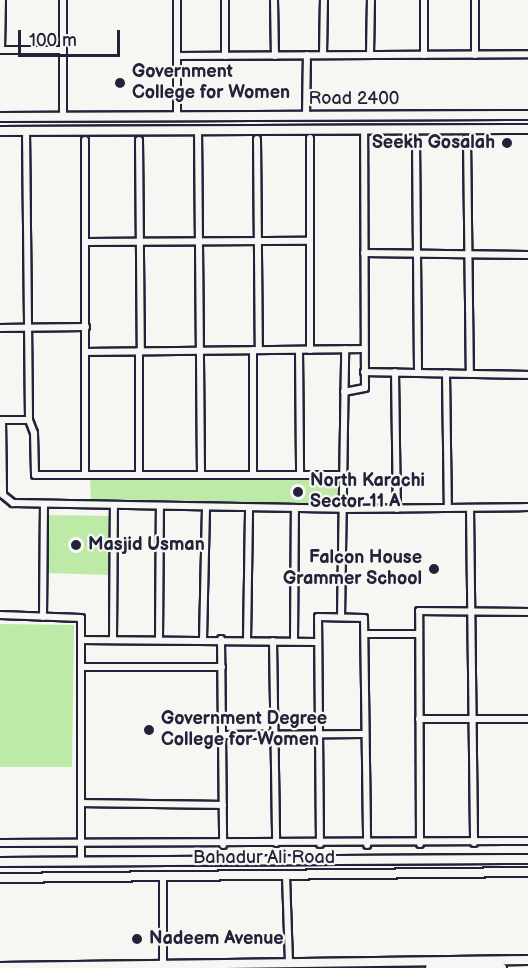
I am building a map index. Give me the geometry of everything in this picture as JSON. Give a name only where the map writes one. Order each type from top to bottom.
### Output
[{"type":"main road","name":"Road 2400","points":[[0,117],[528,116]]},
{"type":"main road","points":[[129,118],[130,130]]},
{"type":"main road","name":"Road 2400","points":[[0,131],[528,129]]},
{"type":"main road","name":"Bahadur Ali Road","points":[[3,862],[528,859]]},
{"type":"main road","points":[[3,862],[3,878]]},
{"type":"main road","name":"Bahadur Ali Road","points":[[3,878],[163,874],[286,876],[528,872]]},
{"type":"street","points":[[2,0],[1,50],[63,50]]},
{"type":"street","points":[[63,0],[63,117]]},
{"type":"street","points":[[177,0],[177,116]]},
{"type":"street","points":[[225,0],[225,56]]},
{"type":"street","points":[[274,0],[275,56]]},
{"type":"street","points":[[323,55],[324,0]]},
{"type":"street","points":[[370,55],[371,0]]},
{"type":"street","points":[[424,0],[424,55]]},
{"type":"street","points":[[475,0],[475,55]]},
{"type":"street","points":[[177,56],[528,54]]},
{"type":"street","points":[[306,116],[307,55]]},
{"type":"street","points":[[344,392],[364,388],[364,129]]},
{"type":"street","points":[[26,130],[30,329],[29,420],[34,433],[35,475],[343,475]]},
{"type":"street","points":[[198,130],[201,474]]},
{"type":"street","points":[[310,138],[310,350]]},
{"type":"street","points":[[253,474],[258,242],[257,139]]},
{"type":"street","points":[[467,139],[470,374]]},
{"type":"street","points":[[85,140],[85,475]]},
{"type":"street","points":[[139,140],[139,475]]},
{"type":"street","points":[[416,140],[418,373]]},
{"type":"street","points":[[86,242],[310,241]]},
{"type":"street","points":[[364,253],[528,255]]},
{"type":"street","points":[[0,328],[86,327]]},
{"type":"street","points":[[341,617],[345,349]]},
{"type":"street","points":[[86,352],[364,349]]},
{"type":"street","points":[[299,350],[300,475]]},
{"type":"street","points":[[364,372],[528,375]]},
{"type":"street","points":[[395,372],[397,509]]},
{"type":"street","points":[[446,373],[448,508]]},
{"type":"street","points":[[29,420],[1,420],[3,495],[13,503],[343,509],[528,507]]},
{"type":"street","points":[[43,616],[44,505]]},
{"type":"street","points":[[113,639],[114,506]]},
{"type":"street","points":[[159,639],[160,507]]},
{"type":"street","points":[[203,640],[206,507]]},
{"type":"street","points":[[247,640],[249,508]]},
{"type":"street","points":[[294,641],[295,508]]},
{"type":"street","points":[[470,508],[474,843]]},
{"type":"street","points":[[420,844],[419,610],[528,612]]},
{"type":"street","points":[[0,615],[81,618],[81,861]]},
{"type":"street","points":[[320,844],[318,616],[364,618],[367,845]]},
{"type":"street","points":[[365,634],[419,634]]},
{"type":"street","points":[[81,640],[221,639],[317,642]]},
{"type":"street","points":[[221,639],[223,845]]},
{"type":"street","points":[[273,641],[276,843]]},
{"type":"street","points":[[81,667],[222,667]]},
{"type":"street","points":[[419,719],[528,718]]},
{"type":"street","points":[[223,735],[365,734]]},
{"type":"street","points":[[81,803],[223,805]]},
{"type":"street","points":[[0,843],[367,845],[528,841]]},
{"type":"street","points":[[163,874],[163,967]]},
{"type":"street","points":[[286,876],[289,964]]},
{"type":"street","points":[[0,967],[163,967],[528,960]]},
{"type":"street","points":[[430,968],[502,968]]},
{"type":"green space","points":[[90,479],[339,479],[338,504],[91,499]]},
{"type":"green space","name":"Masjid Usman","points":[[48,515],[111,516],[112,575],[47,573]]},
{"type":"green space","points":[[0,624],[74,625],[72,767],[0,767]]},
{"type":"place","name":"Government College for Women","points":[[120,83]]},
{"type":"place","name":"Seekh Gosalah","points":[[507,143]]},
{"type":"place","name":"North Karachi Sector 11 A","points":[[298,492]]},
{"type":"place","name":"Masjid Usman","points":[[76,545]]},
{"type":"place","name":"Falcon House Grammer School","points":[[434,569]]},
{"type":"place","name":"Government Degree College for Women","points":[[149,730]]},
{"type":"place","name":"Nadeem Avenue","points":[[137,939]]}]
